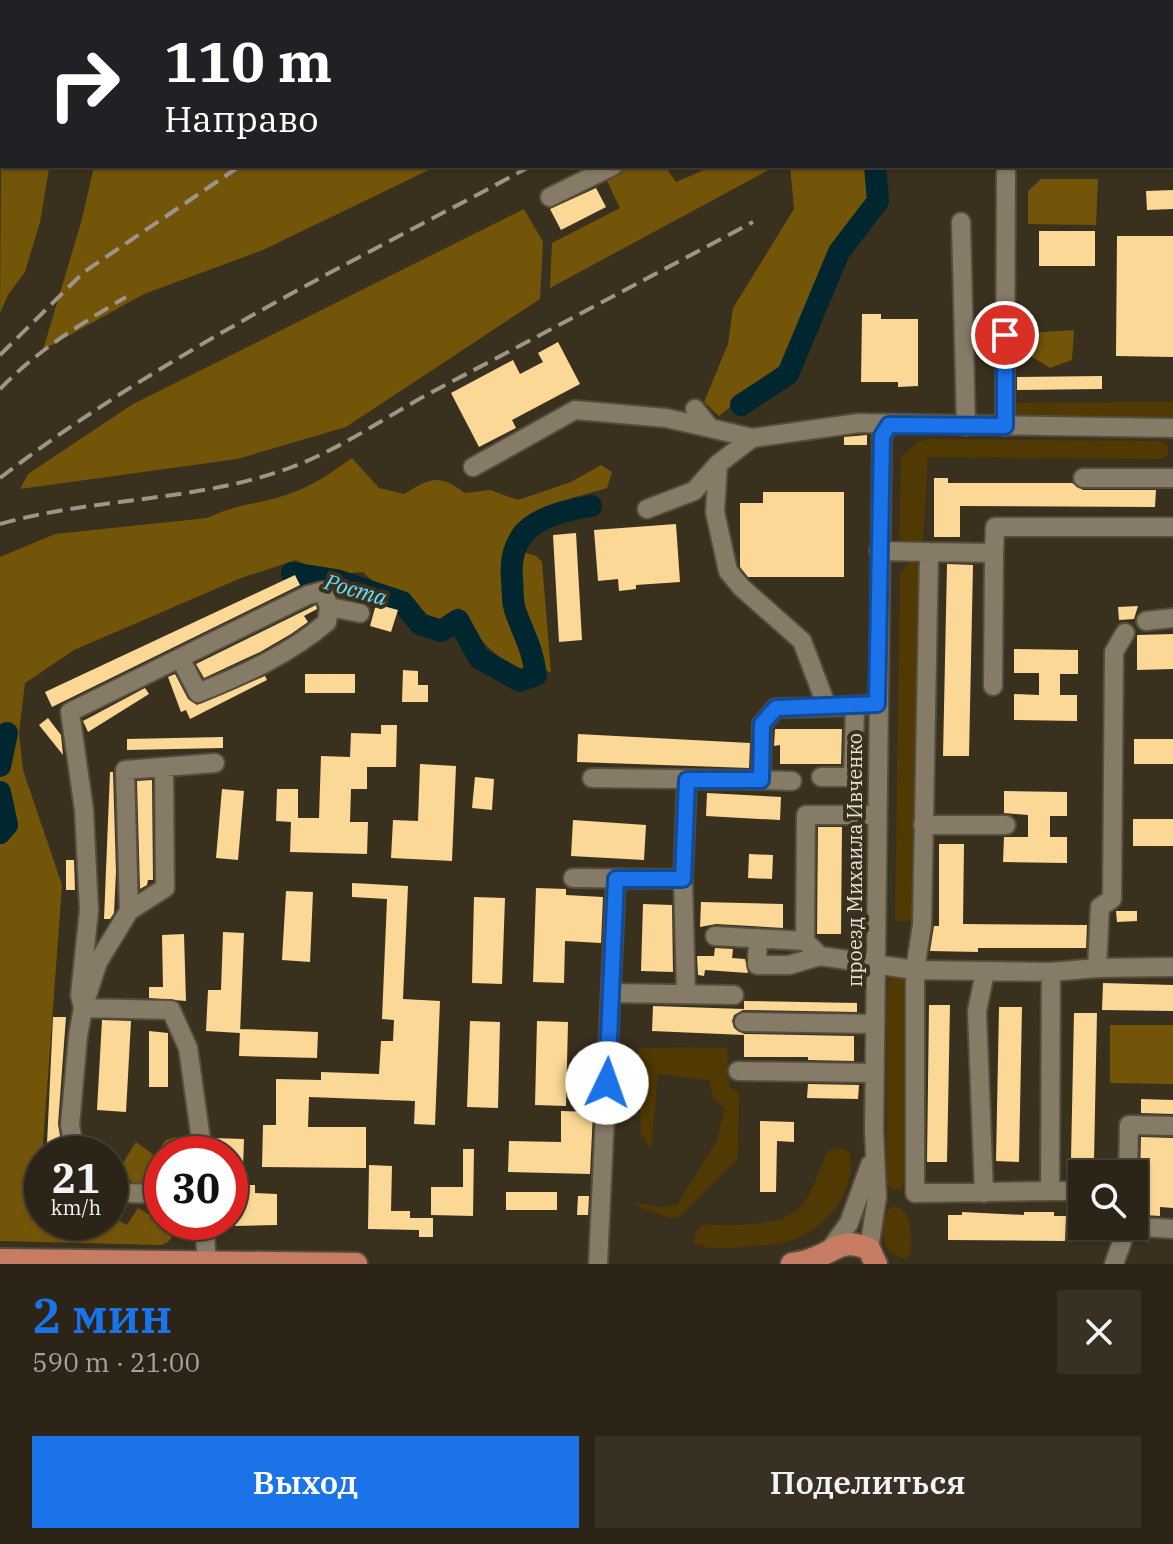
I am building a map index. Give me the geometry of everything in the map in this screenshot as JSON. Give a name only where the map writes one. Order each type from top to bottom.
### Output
[{"type":"main road","points":[[792,1264],[850,1244],[876,1259]]},
{"type":"main road","points":[[0,1260],[356,1264]]},
{"type":"street","points":[[550,197],[609,168]]},
{"type":"street","points":[[1005,426],[1006,168]]},
{"type":"street","points":[[961,222],[966,426]]},
{"type":"street","points":[[695,409],[710,428]]},
{"type":"street","points":[[473,467],[575,410],[666,418],[752,438],[859,423],[1173,428]]},
{"type":"street","name":"проезд Михаила Ивченко","points":[[876,1259],[874,1073],[879,551],[882,436],[889,425]]},
{"type":"street","points":[[647,509],[694,491],[718,464],[752,438]]},
{"type":"street","points":[[718,464],[715,512],[728,571],[741,587],[802,641],[827,707]]},
{"type":"street","points":[[1083,478],[1173,478]]},
{"type":"street","points":[[993,686],[995,527],[1173,527]]},
{"type":"street","points":[[879,551],[994,553]]},
{"type":"street","points":[[929,552],[922,925],[915,970],[915,1193],[1068,1191]]},
{"type":"street","points":[[83,1008],[80,995],[89,910],[84,810],[70,712],[308,595],[323,591],[329,607],[327,622],[307,639],[232,680],[198,693],[180,658]]},
{"type":"street","points":[[329,607],[360,613]]},
{"type":"street","points":[[1146,621],[1173,618]]},
{"type":"street","points":[[1097,968],[1100,907],[1112,899],[1114,652],[1125,633]]},
{"type":"street","points":[[761,780],[762,724],[776,708],[877,704]]},
{"type":"street","points":[[821,777],[853,777],[855,706]]},
{"type":"street","points":[[129,911],[125,770],[215,763]]},
{"type":"street","points":[[72,1136],[70,1125],[78,1036],[83,1008],[98,962],[129,911],[165,888],[164,767]]},
{"type":"street","points":[[592,778],[792,781]]},
{"type":"street","points":[[686,994],[683,879],[687,780]]},
{"type":"street","points":[[805,941],[806,815],[877,815]]},
{"type":"street","points":[[923,825],[1006,825]]},
{"type":"street","points":[[573,878],[683,879]]},
{"type":"street","points":[[598,1264],[616,879]]},
{"type":"street","points":[[715,936],[805,941],[820,956]]},
{"type":"street","points":[[758,938],[757,965],[789,965],[820,956],[915,970],[1051,972],[1173,967]]},
{"type":"street","points":[[984,1193],[977,1011],[985,972]]},
{"type":"street","points":[[1050,1191],[1051,972]]},
{"type":"street","points":[[611,993],[734,995]]},
{"type":"street","points":[[83,1008],[171,1010],[188,1048],[200,1136]]},
{"type":"street","points":[[744,1022],[875,1024]]},
{"type":"street","points":[[738,1071],[874,1073]]},
{"type":"street","points":[[1128,1160],[1129,1125],[1173,1126]]},
{"type":"street","points":[[819,1257],[849,1223],[874,1155]]},
{"type":"street","points":[[1148,1228],[1173,1229]]},
{"type":"street","points":[[205,1240],[207,1262]]},
{"type":"street","points":[[1114,1264],[1122,1240]]},
{"type":"shaded area","points":[[1,168],[49,168],[40,222],[25,272],[8,295],[0,313]]},
{"type":"shaded area","points":[[94,168],[433,168],[263,250],[144,294],[43,350],[82,219]]},
{"type":"shaded area","points":[[624,168],[666,168],[676,182],[708,168],[772,168],[550,288],[552,243],[620,208],[605,177]]},
{"type":"shaded area","points":[[790,168],[868,168],[872,198],[834,252],[796,355],[719,416],[704,402],[728,344],[733,308],[794,209]]},
{"type":"shaded area","points":[[1041,179],[1098,179],[1096,225],[1028,224],[1028,191]]},
{"type":"shaded area","points":[[524,209],[543,242],[540,299],[346,427],[237,459],[20,489],[28,474],[133,404]]},
{"type":"shaded area","points":[[1074,330],[1072,360],[1050,368],[1026,353],[1025,333]]},
{"type":"shaded area","points":[[1173,402],[1173,423],[1014,423],[1014,403]]},
{"type":"shaded area","points":[[929,439],[1162,441],[1168,446],[1168,456],[1160,459],[928,457],[923,542],[899,541],[901,457],[918,442]]},
{"type":"shaded area","points":[[352,458],[379,488],[404,494],[428,481],[441,480],[465,493],[490,490],[518,500],[571,482],[601,465],[612,472],[607,488],[544,508],[516,525],[510,536],[513,549],[536,556],[542,562],[551,673],[524,658],[527,671],[503,659],[480,638],[459,608],[440,622],[422,614],[411,600],[385,593],[363,572],[327,575],[296,560],[241,578],[74,650],[25,683],[19,733],[23,770],[62,885],[44,1136],[24,1136],[24,1240],[128,1240],[128,1223],[138,1208],[144,1212],[144,1240],[170,1240],[161,1245],[0,1241],[0,557],[55,534],[207,518],[295,492]]},
{"type":"shaded area","points":[[909,562],[920,564],[918,921],[895,921],[900,573]]},
{"type":"shaded area","points":[[899,975],[907,982],[905,1180],[901,1189],[893,1190],[887,1184],[887,1004],[888,980]]},
{"type":"shaded area","points":[[1110,1025],[1173,1025],[1173,1084],[1110,1083]]},
{"type":"shaded area","points":[[727,1047],[730,1087],[739,1093],[738,1158],[679,1217],[670,1218],[635,1205],[677,1205],[717,1140],[725,1108],[713,1098],[709,1080],[658,1074],[651,1150],[641,1134],[638,1048]]},
{"type":"shaded area","points":[[136,1142],[144,1148],[144,1191],[128,1179],[128,1155]]},
{"type":"shaded area","points":[[838,1147],[849,1152],[849,1181],[836,1208],[813,1229],[787,1242],[773,1244],[721,1248],[694,1243],[695,1233],[703,1225],[757,1224],[784,1218],[795,1212],[808,1197],[827,1152]]},
{"type":"shaded area","points":[[895,1206],[905,1213],[910,1225],[911,1253],[905,1259],[891,1252],[884,1239],[886,1216],[889,1208]]},
{"type":"building","points":[[596,188],[606,207],[561,230],[550,209]]},
{"type":"building","points":[[1173,190],[1173,209],[1147,210],[1146,191]]},
{"type":"building","points":[[1039,231],[1095,231],[1095,266],[1039,266]]},
{"type":"building","points":[[1117,236],[1173,236],[1173,357],[1116,356]]},
{"type":"building","points":[[862,314],[881,314],[881,319],[918,319],[918,386],[898,387],[898,382],[861,382]]},
{"type":"building","points":[[558,342],[580,384],[512,420],[516,428],[479,447],[451,393],[513,360],[520,374],[543,362],[538,353]]},
{"type":"building","points":[[1102,376],[1102,389],[1017,390],[1017,377]]},
{"type":"building","points":[[867,435],[867,445],[844,445],[844,437]]},
{"type":"building","points":[[934,478],[948,478],[948,483],[1072,483],[1083,490],[1156,490],[1155,507],[960,506],[960,537],[934,537]]},
{"type":"building","points":[[763,492],[844,492],[844,577],[748,577],[740,567],[740,503],[763,503]]},
{"type":"building","points":[[676,524],[680,582],[636,585],[636,589],[619,591],[618,579],[598,581],[594,530]]},
{"type":"building","points":[[576,533],[582,640],[559,642],[553,535]]},
{"type":"building","points":[[947,564],[973,565],[969,756],[943,756]]},
{"type":"building","points":[[295,575],[300,585],[52,707],[45,692]]},
{"type":"building","points":[[376,604],[398,610],[391,632],[370,626]]},
{"type":"building","points":[[316,605],[317,609],[304,616],[308,622],[260,652],[204,678],[196,664]]},
{"type":"building","points":[[1138,606],[1134,619],[1119,620],[1118,607]]},
{"type":"building","points":[[1173,634],[1173,669],[1137,670],[1137,635]]},
{"type":"building","points":[[1014,649],[1078,650],[1078,674],[1060,674],[1060,695],[1077,695],[1077,721],[1014,720],[1014,694],[1039,695],[1039,673],[1014,673]]},
{"type":"building","points":[[403,670],[418,671],[418,685],[428,685],[428,702],[402,702]]},
{"type":"building","points":[[175,674],[188,699],[197,705],[265,676],[267,680],[190,719],[186,710],[181,712],[168,677]]},
{"type":"building","points":[[305,674],[355,674],[355,693],[305,693]]},
{"type":"building","points":[[145,688],[149,694],[88,732],[83,721]]},
{"type":"building","points":[[48,718],[61,735],[63,755],[39,725]]},
{"type":"building","points":[[381,725],[397,725],[396,767],[367,767],[367,789],[351,789],[350,822],[368,822],[367,854],[290,852],[291,822],[276,821],[277,789],[298,789],[298,818],[319,818],[321,756],[350,757],[351,733],[381,734]]},
{"type":"building","points":[[775,729],[842,729],[841,764],[780,764],[780,745],[774,746]]},
{"type":"building","points":[[578,734],[750,743],[749,768],[577,762]]},
{"type":"building","points":[[223,737],[223,748],[127,750],[127,739]]},
{"type":"building","points":[[1134,739],[1173,739],[1173,764],[1134,764]]},
{"type":"building","points":[[420,764],[456,766],[452,861],[391,858],[393,820],[418,821]]},
{"type":"building","points":[[110,772],[113,772],[116,872],[114,913],[110,919],[104,919]]},
{"type":"building","points":[[475,777],[494,779],[492,810],[472,808]]},
{"type":"building","points":[[152,780],[153,880],[148,880],[147,885],[140,889],[137,781]]},
{"type":"building","points":[[222,789],[244,791],[238,860],[216,858]]},
{"type":"building","points":[[1004,791],[1067,792],[1067,816],[1050,816],[1050,837],[1067,837],[1067,863],[1003,862],[1004,837],[1028,837],[1028,815],[1004,813]]},
{"type":"building","points":[[707,793],[781,797],[780,820],[706,816]]},
{"type":"building","points":[[1133,819],[1173,819],[1173,846],[1133,846]]},
{"type":"building","points":[[573,820],[646,825],[644,860],[571,856]]},
{"type":"building","points":[[818,827],[842,827],[841,934],[817,934]]},
{"type":"building","points":[[939,844],[964,844],[963,924],[1087,925],[1086,948],[930,951],[934,926],[939,926]]},
{"type":"building","points":[[749,854],[773,855],[772,879],[748,878]]},
{"type":"building","points":[[66,860],[74,860],[75,890],[66,890]]},
{"type":"building","points":[[352,883],[408,886],[403,999],[440,1001],[435,1125],[414,1124],[415,1101],[309,1097],[308,1127],[366,1127],[366,1168],[262,1167],[263,1125],[276,1125],[276,1079],[321,1080],[321,1072],[379,1074],[381,1041],[393,1041],[394,1020],[382,1019],[387,899],[352,897]]},
{"type":"building","points":[[536,888],[566,889],[566,895],[603,897],[601,943],[565,941],[564,983],[533,982]]},
{"type":"building","points":[[286,891],[313,892],[310,962],[282,960]]},
{"type":"building","points":[[474,897],[505,898],[502,984],[472,983]]},
{"type":"building","points":[[701,902],[783,904],[783,928],[716,924],[700,927]]},
{"type":"building","points":[[643,904],[672,905],[673,972],[641,971]]},
{"type":"building","points":[[1116,911],[1137,911],[1137,921],[1117,922]]},
{"type":"building","points":[[223,932],[244,933],[240,1033],[206,1031],[208,990],[221,990]]},
{"type":"building","points":[[184,934],[186,1001],[149,998],[149,987],[163,987],[162,935]]},
{"type":"building","points":[[715,948],[733,949],[732,958],[745,959],[748,973],[705,970],[704,976],[698,975],[697,956],[714,956]]},
{"type":"building","points":[[1103,983],[1173,985],[1173,1011],[1102,1010]]},
{"type":"building","points":[[744,1001],[857,1003],[857,1012],[743,1010],[734,1015],[732,1021],[734,1028],[744,1034],[854,1036],[854,1061],[744,1057],[744,1035],[652,1031],[653,1006],[744,1009]]},
{"type":"building","points":[[929,1005],[950,1005],[947,1162],[927,1162]]},
{"type":"building","points":[[999,1007],[1022,1007],[1019,1162],[996,1161]]},
{"type":"building","points":[[1074,1013],[1097,1013],[1094,1160],[1071,1159]]},
{"type":"building","points":[[53,1017],[66,1017],[58,1124],[60,1136],[47,1136]]},
{"type":"building","points":[[102,1020],[131,1021],[126,1112],[97,1110]]},
{"type":"building","points":[[470,1021],[500,1022],[498,1108],[467,1107]]},
{"type":"building","points":[[537,1021],[568,1022],[566,1106],[535,1105]]},
{"type":"building","points":[[240,1029],[318,1032],[317,1058],[239,1056]]},
{"type":"building","points":[[149,1031],[168,1033],[168,1087],[149,1087]]},
{"type":"building","points":[[808,1084],[859,1085],[858,1099],[807,1098]]},
{"type":"building","points":[[1141,1099],[1173,1100],[1173,1114],[1141,1113]]},
{"type":"building","points":[[561,1111],[593,1112],[590,1174],[508,1172],[509,1141],[561,1142]]},
{"type":"building","points":[[760,1121],[794,1122],[794,1142],[777,1141],[776,1192],[760,1192]]},
{"type":"building","points":[[1141,1137],[1173,1138],[1173,1208],[1160,1207],[1160,1216],[1148,1215],[1148,1160],[1140,1160]]},
{"type":"building","points":[[463,1149],[474,1149],[473,1216],[431,1215],[431,1187],[463,1187]]},
{"type":"building","points":[[369,1165],[392,1166],[391,1211],[410,1211],[410,1218],[433,1218],[433,1237],[419,1237],[419,1230],[368,1229]]},
{"type":"building","points":[[248,1185],[255,1185],[255,1193],[277,1194],[277,1225],[248,1226]]},
{"type":"building","points":[[506,1192],[557,1192],[557,1210],[506,1210]]},
{"type":"building","points":[[578,1196],[589,1196],[588,1215],[577,1215]]},
{"type":"building","points":[[962,1212],[1024,1215],[1024,1212],[1054,1212],[1054,1216],[1066,1216],[1065,1241],[948,1240],[948,1215],[962,1215]]},
{"type":"waterway","name":"Роста","points":[[741,405],[788,374],[839,252],[878,201],[875,168]]},
{"type":"waterway","name":"Роста","points":[[292,573],[336,580],[402,602],[420,624],[441,631],[458,620],[479,658],[520,681],[536,675],[513,603],[512,561],[516,546],[523,534],[545,518],[591,506]]},
{"type":"waterway","name":"Роста","points":[[0,766],[7,733]]},
{"type":"waterway","name":"Роста","points":[[0,792],[7,825],[0,833]]},
{"type":"railway","points":[[0,355],[84,272],[237,168]]},
{"type":"railway","points":[[0,478],[126,390],[192,350],[527,168]]},
{"type":"railway","points":[[0,524],[36,515],[220,487],[292,467],[347,441],[436,390],[753,222]]},
{"type":"railway","points":[[0,389],[45,350],[126,297]]},
{"type":"route","points":[[607,1083],[616,879],[683,879],[687,780],[761,780],[762,724],[776,708],[877,704],[882,436],[889,425],[1005,426],[1005,335]]}]
